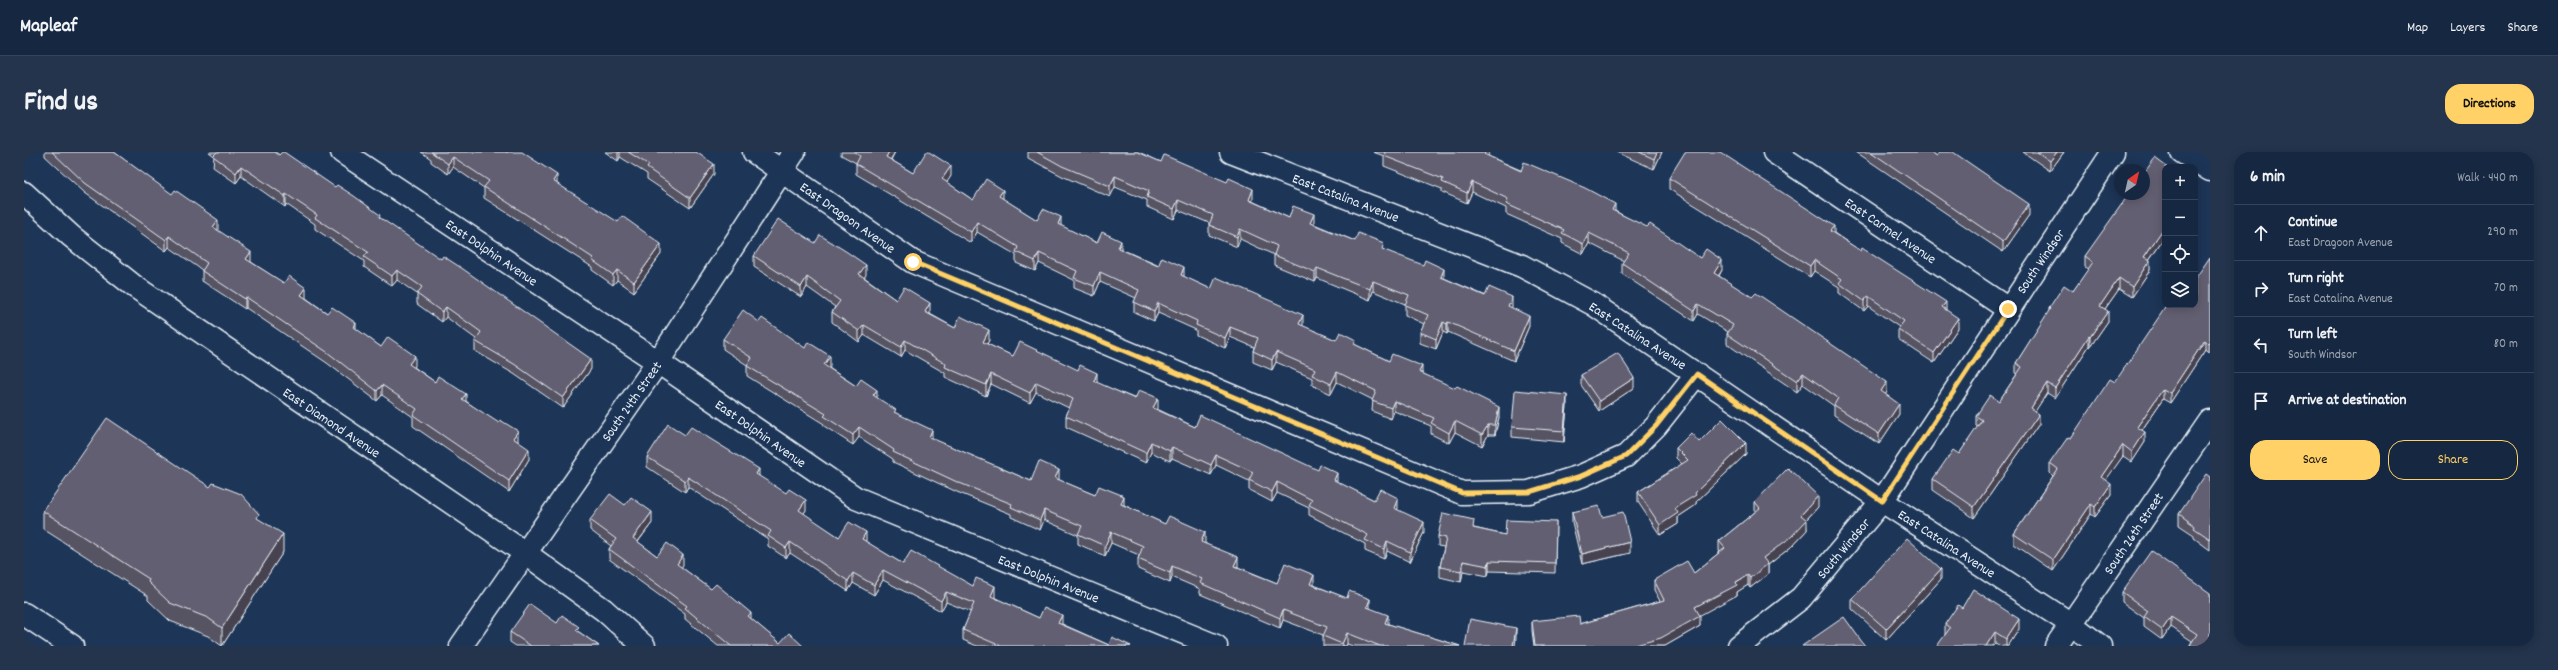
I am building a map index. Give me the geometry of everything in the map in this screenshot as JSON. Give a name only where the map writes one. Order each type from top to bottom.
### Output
[{"type":"street","name":"East Dolphin Avenue","points":[[342,152],[658,362],[856,498],[1216,646]]},
{"type":"street","name":"East Dragoon Avenue","points":[[754,152],[913,262],[1462,493],[1529,492],[1581,476],[1626,456],[1656,426],[1697,374]]},
{"type":"street","name":"South 24th Street","points":[[461,646],[658,362],[794,152]]},
{"type":"street","name":"East Catalina Avenue","points":[[1231,152],[1522,266],[1593,304],[1882,501],[2071,624],[2100,646]]},
{"type":"street","name":"East Carmel Avenue","points":[[1774,152],[2008,309]]},
{"type":"street","name":"South Windsor","points":[[1739,646],[1801,598],[1882,501],[2113,152]]},
{"type":"street","points":[[2182,152],[2210,170]]},
{"type":"street","name":"East Diamond Avenue","points":[[24,193],[71,236],[134,286],[525,553],[604,610],[644,646]]},
{"type":"street","name":"South 26th Street","points":[[2056,646],[2208,426]]},
{"type":"street","points":[[24,614],[72,646]]},
{"type":"building","points":[[52,152],[114,152],[172,194],[175,190],[218,220],[213,227],[251,252],[246,259],[284,283],[289,276],[306,288],[301,295],[327,313],[332,307],[356,323],[354,327],[381,347],[388,337],[415,356],[409,364],[435,382],[438,376],[466,394],[462,399],[499,423],[500,420],[518,431],[513,438],[529,449],[509,481],[413,415],[417,409],[382,385],[377,391],[327,352],[246,297],[245,299],[202,271],[207,263],[169,236],[166,240],[85,183]]},
{"type":"building","points":[[217,152],[275,152],[279,155],[284,152],[335,187],[337,185],[354,196],[380,215],[379,217],[441,259],[443,256],[463,269],[591,359],[563,398],[514,364],[475,341],[481,332],[446,307],[442,312],[417,294],[422,287],[397,270],[392,276],[364,257],[368,252],[315,218],[317,215],[286,194],[285,196],[241,166],[236,173],[213,156]]},
{"type":"building","points":[[431,152],[522,152],[557,175],[553,181],[618,222],[622,216],[661,244],[634,282],[617,270],[613,275],[592,260],[593,258],[484,187],[489,181],[453,157],[448,164]]},
{"type":"building","points":[[628,152],[696,152],[714,164],[690,198],[647,168],[649,165]]},
{"type":"building","points":[[854,152],[889,152],[886,157],[913,173],[926,152],[929,152],[951,166],[942,179],[973,200],[986,179],[1003,190],[999,196],[1037,220],[1043,209],[1061,217],[1058,224],[1097,243],[1102,232],[1121,241],[1118,248],[1158,266],[1162,257],[1184,267],[1181,275],[1211,289],[1216,277],[1303,315],[1299,324],[1336,340],[1340,332],[1356,340],[1354,344],[1389,361],[1392,354],[1422,366],[1419,372],[1455,388],[1457,386],[1499,407],[1495,425],[1488,425],[1482,435],[1455,421],[1449,433],[1431,423],[1434,418],[1394,401],[1391,408],[1372,401],[1376,391],[1337,372],[1331,384],[1312,375],[1315,369],[1276,352],[1272,360],[1253,351],[1258,338],[1230,327],[1225,338],[1196,325],[1197,321],[1158,303],[1154,311],[1134,302],[1139,290],[1100,272],[1094,286],[1074,278],[1077,271],[1039,253],[1035,261],[1016,252],[1018,247],[977,222],[971,232],[856,164],[860,156]]},
{"type":"building","points":[[1037,152],[1138,152],[1161,162],[1164,155],[1227,182],[1229,178],[1253,189],[1249,200],[1289,218],[1293,206],[1314,214],[1310,223],[1355,241],[1358,233],[1384,243],[1382,249],[1423,265],[1425,260],[1444,269],[1441,277],[1485,296],[1489,287],[1512,297],[1508,306],[1529,316],[1514,351],[1448,322],[1447,324],[1443,322],[1436,339],[1420,332],[1428,315],[1405,305],[1409,295],[1373,281],[1370,289],[1317,268],[1315,272],[1274,255],[1277,246],[1240,229],[1237,237],[1209,225],[1213,215],[1178,200],[1174,209],[1147,197],[1149,191],[1115,176],[1110,186],[1062,166]]},
{"type":"building","points":[[1385,152],[1485,152],[1484,154],[1521,171],[1524,162],[1585,188],[1615,204],[1612,210],[1647,227],[1650,224],[1700,258],[1706,249],[1722,260],[1714,273],[1752,297],[1756,293],[1887,382],[1881,391],[1899,404],[1879,434],[1834,405],[1838,398],[1803,373],[1797,381],[1727,334],[1733,325],[1698,304],[1694,311],[1622,263],[1629,253],[1589,233],[1583,244],[1562,233],[1564,230],[1506,204],[1508,199],[1472,182],[1467,193],[1442,182],[1443,179],[1384,156]]},
{"type":"building","points":[[1639,152],[1657,152],[1654,159]]},
{"type":"building","points":[[1685,152],[1720,152],[1834,226],[1830,231],[1861,251],[1862,248],[1946,302],[1942,307],[1958,318],[1934,353],[1898,329],[1904,321],[1868,296],[1864,301],[1839,283],[1842,279],[1814,260],[1810,266],[1669,178]]},
{"type":"building","points":[[1871,152],[1931,152],[1937,156],[1939,152],[1953,152],[2029,204],[2003,242]]},
{"type":"building","points":[[2037,152],[2057,152],[2050,161]]},
{"type":"building","points":[[2155,158],[2163,164],[2162,230],[2144,257],[2150,260],[2132,287],[2119,278],[2100,306],[2108,311],[2090,337],[2089,336],[2055,388],[2047,383],[2031,408],[2039,414],[1974,507],[1933,479],[1953,450],[1959,454],[1982,420],[1976,416],[1990,395],[1999,401],[2022,367],[2016,363],[2050,309],[2049,308],[2064,285],[2073,291],[2093,262],[2085,256],[2125,200],[2150,200],[2150,165]]},
{"type":"building","points":[[778,219],[815,243],[820,235],[866,265],[859,274],[896,300],[904,287],[930,303],[925,312],[955,328],[960,316],[989,330],[983,342],[1013,356],[1020,342],[1078,370],[1080,365],[1097,373],[1094,381],[1135,399],[1139,390],[1158,398],[1153,408],[1195,427],[1200,415],[1318,470],[1320,465],[1337,473],[1334,480],[1374,500],[1380,489],[1398,498],[1394,508],[1424,522],[1410,552],[1387,541],[1384,549],[1365,540],[1368,535],[1309,505],[1312,500],[1277,482],[1272,492],[1249,480],[1253,472],[1216,455],[1211,465],[1172,447],[1170,451],[1151,442],[1146,453],[1066,416],[1073,399],[1036,382],[1030,393],[991,374],[986,385],[945,367],[946,364],[905,340],[901,347],[864,325],[859,331],[832,312],[840,301],[807,277],[801,287],[754,256]]},
{"type":"building","points":[[2210,257],[2210,340],[2208,343],[2205,340],[2170,393],[2163,389],[2137,427],[2145,432],[2132,452],[2123,445],[2101,477],[2111,484],[2095,507],[2091,504],[2053,560],[2014,534],[2058,469],[2050,463],[2068,437],[2071,438],[2110,379],[2115,382],[2165,308],[2198,308],[2198,275]]},
{"type":"building","points":[[743,310],[759,322],[762,318],[805,348],[808,342],[830,356],[824,365],[856,386],[861,379],[877,390],[873,395],[896,410],[894,412],[932,430],[929,437],[1031,481],[1039,461],[1059,470],[1055,478],[1095,495],[1099,486],[1124,496],[1121,504],[1165,524],[1169,516],[1205,532],[1201,542],[1238,557],[1234,566],[1277,583],[1285,563],[1314,575],[1310,584],[1347,598],[1349,591],[1370,599],[1367,607],[1388,615],[1385,623],[1460,646],[1380,646],[1347,633],[1342,644],[1323,636],[1327,627],[1283,610],[1280,618],[1200,583],[1202,579],[1172,566],[1170,573],[1138,559],[1143,546],[1111,532],[1105,546],[1078,534],[1082,526],[1044,510],[1040,520],[1011,507],[1012,504],[957,482],[893,452],[894,450],[859,427],[853,435],[824,416],[826,414],[747,366],[752,358],[723,339]]},
{"type":"building","points":[[1618,353],[1634,378],[1599,401],[1581,375]]},
{"type":"building","points":[[1515,390],[1567,395],[1564,431],[1512,427]]},
{"type":"building","points":[[107,418],[210,487],[213,483],[241,494],[259,514],[257,518],[283,534],[222,628],[208,618],[170,603],[148,582],[149,579],[43,511]]},
{"type":"building","points":[[1722,419],[1746,443],[1695,493],[1696,495],[1675,508],[1678,513],[1660,525],[1638,492],[1688,460],[1676,448],[1691,433],[1699,442]]},
{"type":"building","points":[[668,424],[685,435],[691,427],[759,469],[756,474],[786,493],[789,489],[806,500],[799,510],[839,537],[849,522],[866,532],[862,539],[903,564],[911,551],[973,586],[976,578],[995,586],[991,596],[1039,618],[1044,607],[1062,615],[1058,623],[1109,645],[1112,637],[1131,646],[1001,646],[963,630],[974,603],[946,592],[941,601],[883,570],[874,585],[853,573],[848,581],[790,542],[786,548],[768,536],[771,531],[688,477],[685,481],[647,457]]},
{"type":"building","points":[[1788,468],[1818,496],[1801,515],[1807,520],[1791,537],[1763,558],[1768,564],[1750,578],[1748,575],[1736,582],[1737,585],[1695,607],[1700,616],[1661,638],[1632,646],[1535,646],[1532,621],[1579,616],[1580,624],[1664,600],[1654,580],[1687,561],[1694,573],[1725,548],[1719,541],[1760,508],[1755,502]]},
{"type":"building","points":[[2206,474],[2210,477],[2210,539],[2194,528],[2195,526],[2179,514]]},
{"type":"building","points":[[610,494],[625,505],[631,497],[652,512],[633,538],[657,556],[667,543],[683,555],[677,564],[711,589],[716,584],[751,613],[748,616],[780,643],[789,633],[803,646],[731,646],[685,608],[687,606],[609,549],[616,539],[590,520]]},
{"type":"building","points":[[1599,506],[1602,517],[1623,512],[1630,542],[1582,554],[1572,512]]},
{"type":"building","points":[[1443,513],[1474,520],[1473,528],[1505,535],[1506,520],[1556,522],[1555,563],[1489,561],[1488,566],[1463,561],[1461,571],[1440,567],[1446,538],[1438,536]]},
{"type":"building","points":[[1907,538],[1941,569],[1886,629],[1852,599]]},
{"type":"building","points":[[2151,551],[2210,593],[2210,646],[2190,645],[2197,634],[2171,617],[2162,630],[2144,617],[2148,611],[2122,592]]},
{"type":"building","points":[[1973,589],[2019,619],[2006,639],[1995,632],[1986,646],[1937,646],[1950,628],[1945,624],[1958,605],[1962,608]]},
{"type":"building","points":[[530,604],[557,623],[562,615],[579,627],[576,630],[599,646],[531,646],[510,632]]},
{"type":"building","points":[[1844,617],[1865,646],[1802,646]]},
{"type":"building","points":[[1470,619],[1516,628],[1513,646],[1465,646]]},
{"type":"route","points":[[913,262],[1462,493],[1529,492],[1581,476],[1626,456],[1656,426],[1697,374],[1882,501],[2008,309]]}]
